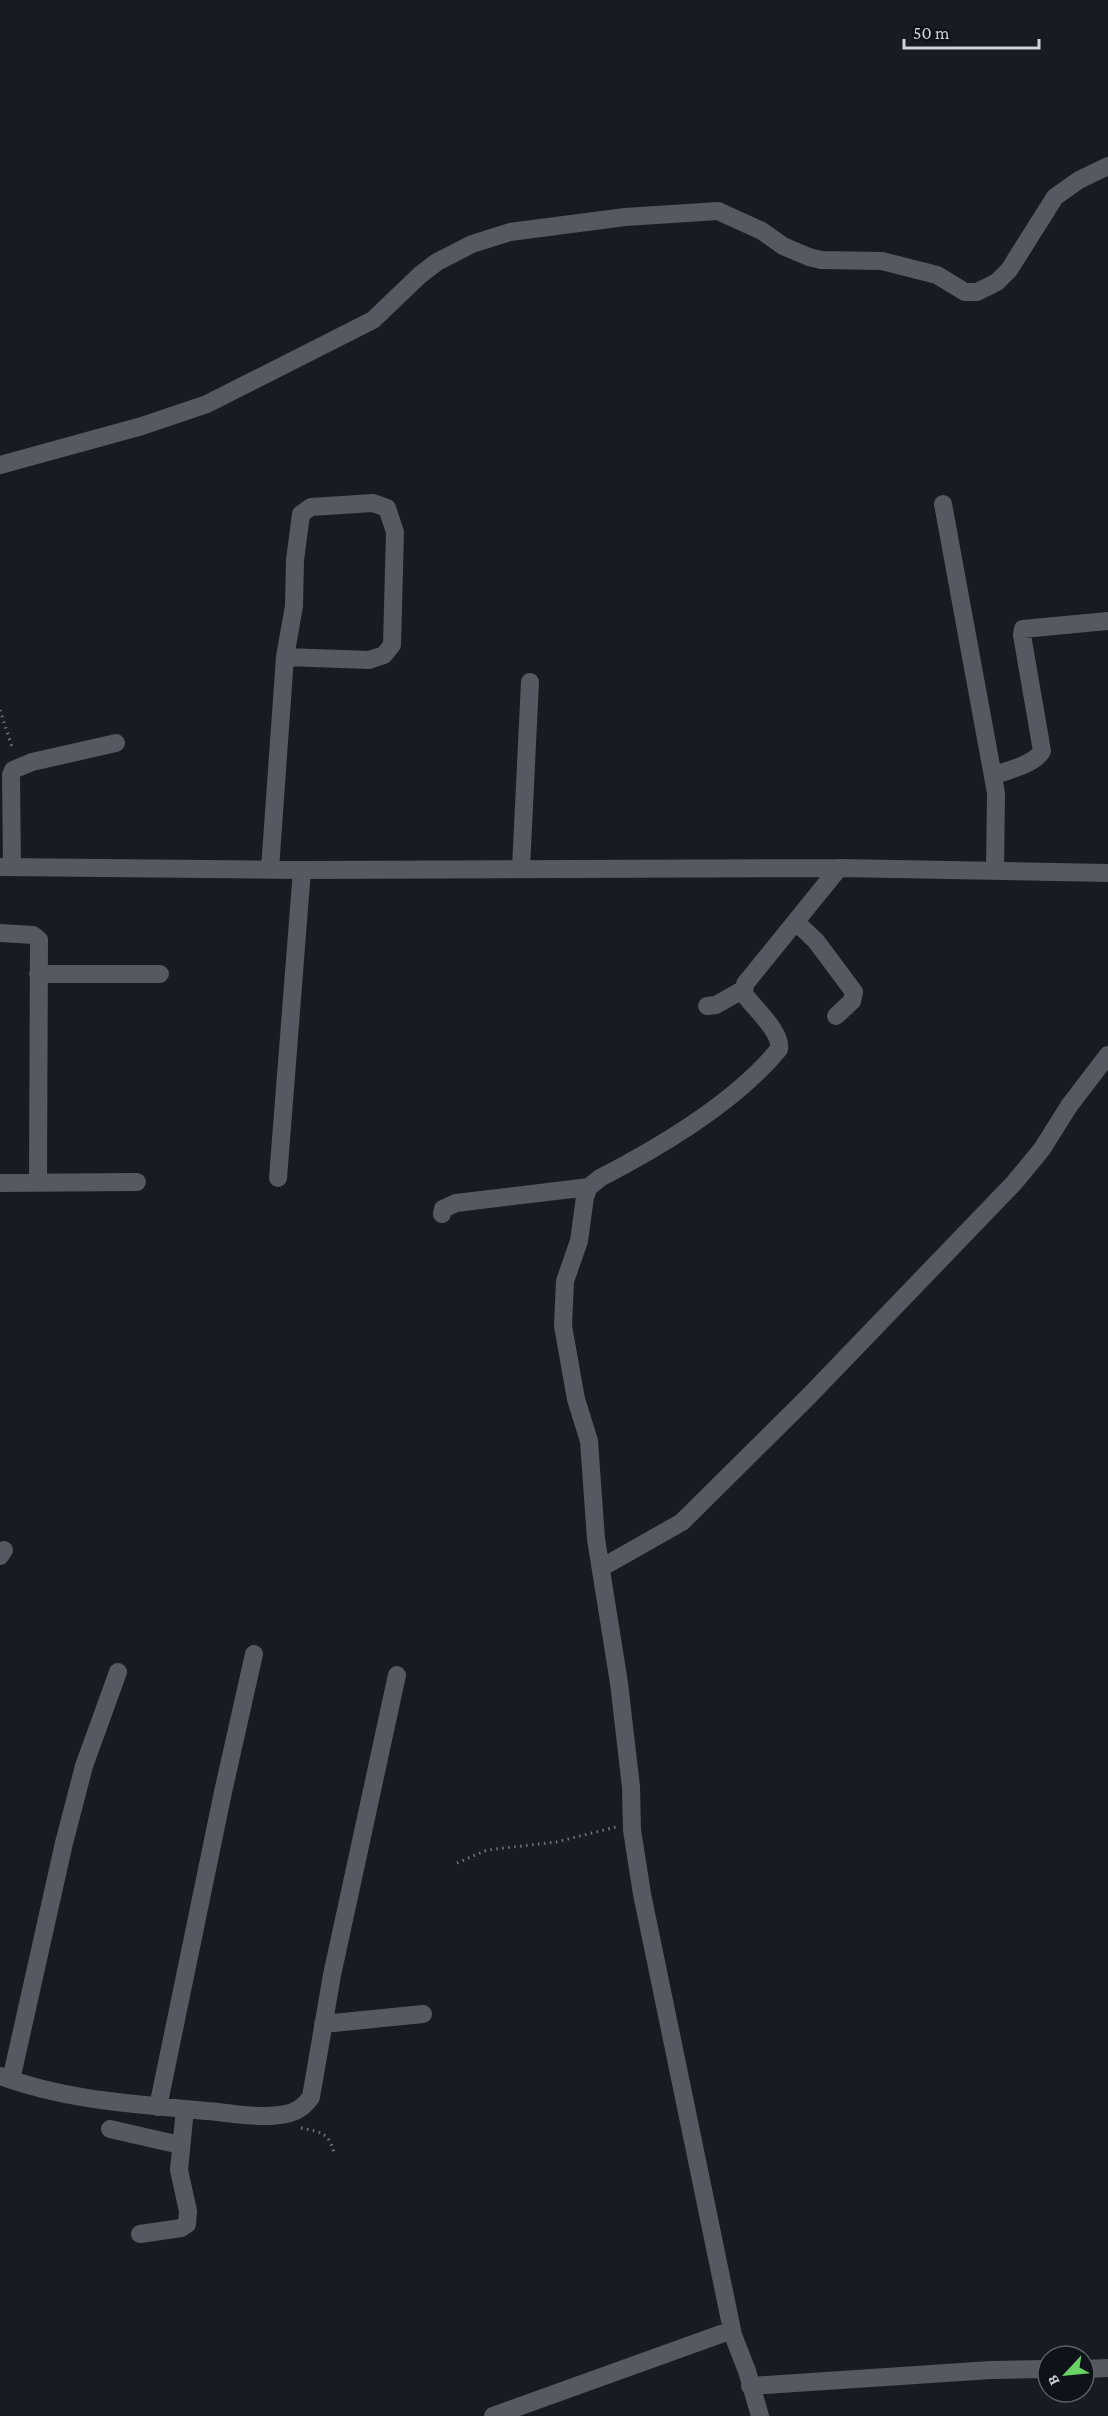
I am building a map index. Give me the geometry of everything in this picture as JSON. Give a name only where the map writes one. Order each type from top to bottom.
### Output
[{"type":"street","points":[[0,465],[142,426],[207,404],[373,320],[437,262],[472,244],[510,232],[625,218],[718,211],[762,231],[783,246],[809,257],[821,260],[882,261],[924,271],[947,280],[966,292],[977,292],[997,282],[1009,270],[1055,197],[1079,180],[1108,166]]},
{"type":"street","points":[[270,868],[285,657],[294,606],[301,514],[311,507],[373,503],[383,505],[391,515],[395,532],[392,645],[384,655],[369,660],[285,657]]},
{"type":"street","points":[[943,504],[996,793],[995,871]]},
{"type":"street","points":[[993,776],[1032,760],[1042,751],[1023,630],[1108,621]]},
{"type":"street","points":[[521,868],[530,682]]},
{"type":"street","points":[[116,743],[17,766],[11,774],[6,867],[302,870],[839,868],[1108,873]]},
{"type":"street","points":[[760,2416],[732,2330],[642,1894],[632,1822],[631,1787],[619,1683],[596,1539],[589,1441],[576,1399],[563,1326],[565,1281],[579,1240],[585,1197],[589,1187],[600,1178],[694,1123],[729,1096],[779,1049],[779,1039],[744,994],[745,984],[839,868]]},
{"type":"street","points":[[278,1178],[302,870]]},
{"type":"street","points":[[796,922],[816,941],[854,992],[852,1001],[836,1016]]},
{"type":"street","points":[[0,933],[37,936],[39,945],[38,1183]]},
{"type":"street","points":[[38,974],[160,974]]},
{"type":"street","points":[[707,1006],[716,1005],[744,989]]},
{"type":"street","points":[[601,1568],[682,1522],[809,1396],[1014,1183],[1042,1149],[1069,1106],[1108,1055]]},
{"type":"street","points":[[0,1184],[137,1182]]},
{"type":"street","points":[[442,1214],[443,1209],[456,1203],[589,1187]]},
{"type":"street","points":[[158,2107],[254,1654]]},
{"type":"street","points":[[118,1672],[84,1766],[6,2078],[49,2092],[158,2107],[252,2115],[282,2114],[304,2106],[311,2097],[334,1964],[397,1675]]},
{"type":"street","points":[[323,2024],[423,2014]]},
{"type":"street","points":[[140,2234],[182,2228],[187,2224],[188,2211],[180,2170],[180,2145],[185,2109]]},
{"type":"street","points":[[110,2129],[180,2145]]},
{"type":"street","points":[[493,2416],[732,2330]]},
{"type":"street","points":[[750,2386],[991,2370],[1036,2369]]},
{"type":"path","points":[[0,710],[17,766]]},
{"type":"path","points":[[457,1863],[487,1850],[556,1842],[632,1822]]},
{"type":"path","points":[[297,2127],[326,2136],[331,2142],[334,2153]]}]
